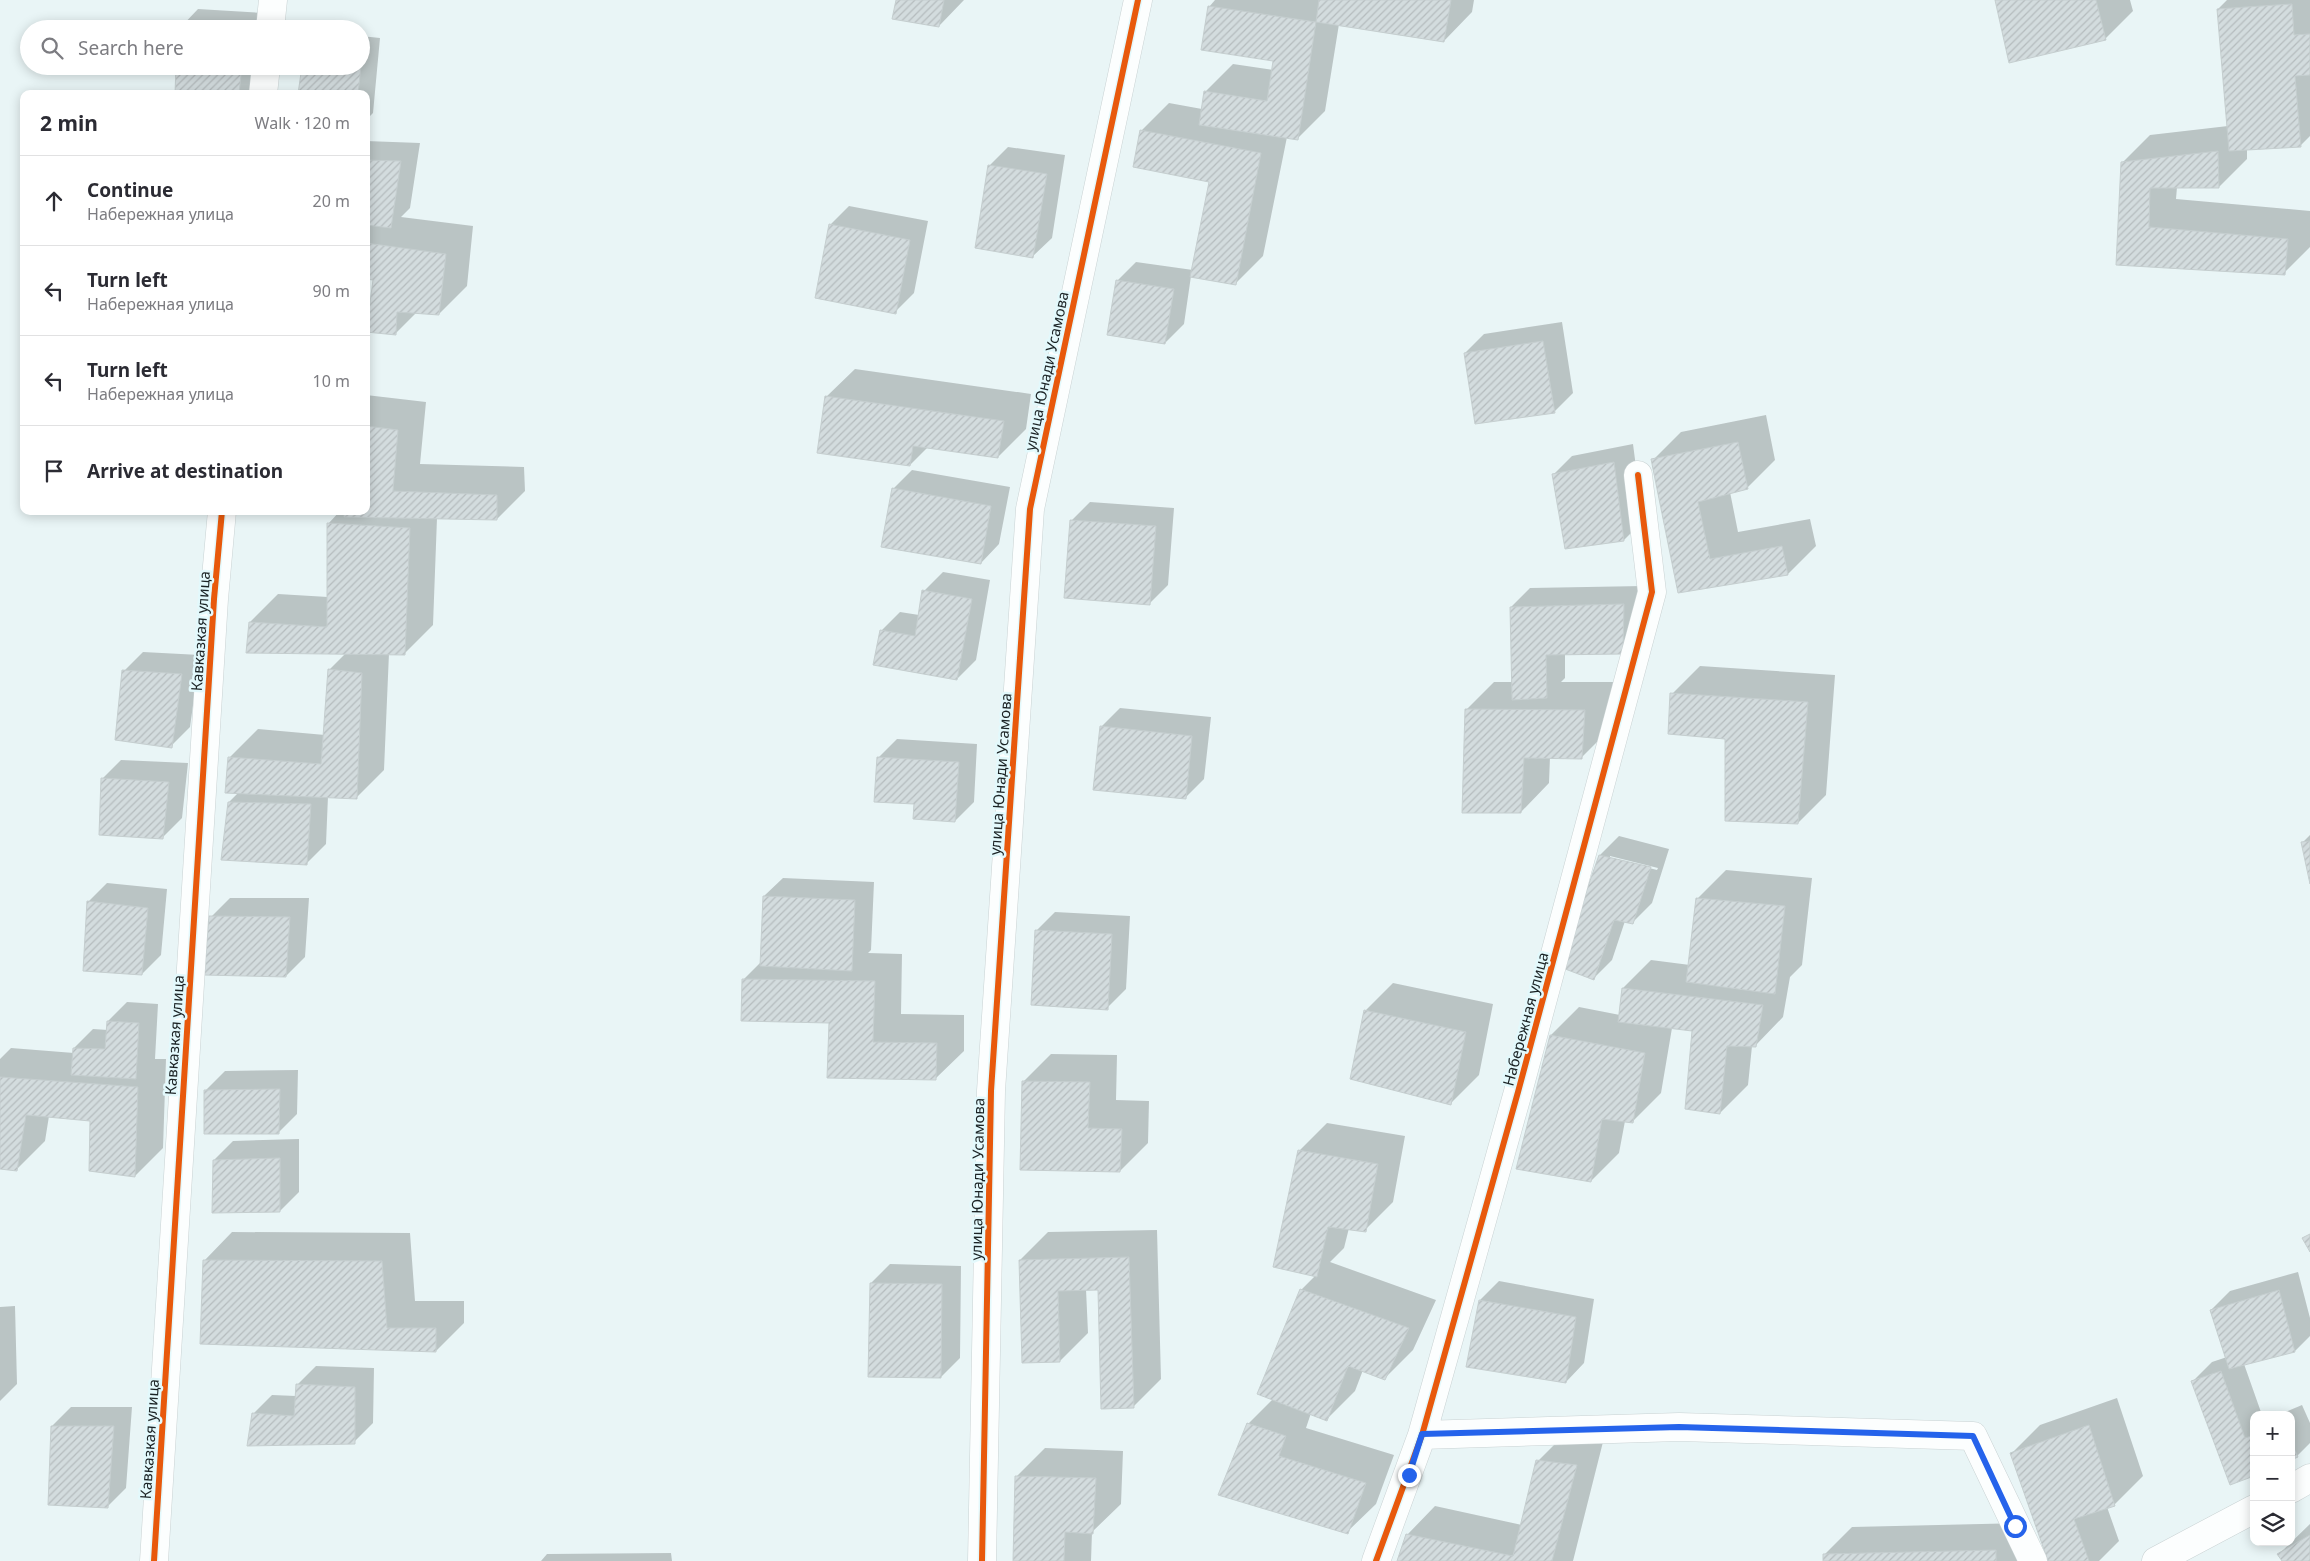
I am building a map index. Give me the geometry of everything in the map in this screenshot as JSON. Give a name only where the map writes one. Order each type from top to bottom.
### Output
[{"type":"street","points":[[271,20],[273,0]]},
{"type":"street","name":"улица Юнади Усамова","points":[[982,1561],[991,1091],[1030,509],[1138,0]]},
{"type":"street","points":[[264,90],[265,75]]},
{"type":"street","name":"Набережная улица","points":[[1376,1561],[1422,1434],[1520,1083],[1652,592],[1638,476]]},
{"type":"street","name":"Кавказкая улица","points":[[154,1561],[214,598],[222,515]]},
{"type":"street","points":[[1422,1434],[1679,1427],[1973,1436],[2034,1561]]},
{"type":"street","points":[[2295,1487],[2310,1478]]},
{"type":"street","points":[[2156,1561],[2250,1511]]},
{"type":"building","points":[[896,0],[944,0],[939,27],[892,19]]},
{"type":"building","points":[[1319,0],[1451,0],[1444,42],[1316,22]]},
{"type":"building","points":[[1995,0],[2096,0],[2106,40],[2009,63]]},
{"type":"building","points":[[2292,4],[2294,35],[2310,34],[2310,75],[2295,76],[2301,147],[2229,151],[2217,9]]},
{"type":"building","points":[[1208,6],[1316,22],[1298,140],[1199,125],[1204,91],[1267,101],[1273,61],[1201,50]]},
{"type":"building","points":[[176,75],[241,75],[239,90],[175,90]]},
{"type":"building","points":[[301,75],[360,75],[358,90],[299,90]]},
{"type":"building","points":[[1140,130],[1261,153],[1236,285],[1190,277],[1209,182],[1133,167]]},
{"type":"building","points":[[2218,151],[2219,188],[2150,188],[2149,227],[2288,239],[2285,275],[2116,265],[2121,162]]},
{"type":"building","points":[[370,160],[401,161],[391,228],[370,225]]},
{"type":"building","points":[[988,165],[1047,174],[1033,258],[975,248]]},
{"type":"building","points":[[829,224],[910,240],[896,314],[815,298]]},
{"type":"building","points":[[370,244],[446,254],[439,315],[397,312],[396,335],[370,332],[370,302],[373,280],[370,280]]},
{"type":"building","points":[[1116,280],[1174,289],[1165,344],[1107,335]]},
{"type":"building","points":[[1543,341],[1555,413],[1475,424],[1464,353]]},
{"type":"building","points":[[825,396],[1004,421],[998,458],[913,446],[910,466],[817,453]]},
{"type":"building","points":[[370,426],[398,430],[393,491],[497,495],[497,520],[344,517],[344,515],[370,515]]},
{"type":"building","points":[[1738,442],[1748,489],[1698,502],[1710,559],[1782,546],[1788,575],[1678,593],[1651,459]]},
{"type":"building","points":[[1614,462],[1624,541],[1565,549],[1552,474]]},
{"type":"building","points":[[892,488],[991,506],[981,564],[881,547]]},
{"type":"building","points":[[1070,520],[1156,526],[1150,605],[1064,598]]},
{"type":"building","points":[[327,523],[410,528],[405,655],[246,653],[249,622],[327,627]]},
{"type":"building","points":[[922,590],[972,599],[957,680],[873,665],[880,630],[915,636]]},
{"type":"building","points":[[1624,604],[1623,654],[1546,655],[1547,698],[1512,700],[1510,607]]},
{"type":"building","points":[[328,669],[362,673],[357,799],[225,793],[228,757],[321,764]]},
{"type":"building","points":[[122,670],[182,674],[172,748],[115,740]]},
{"type":"building","points":[[1670,693],[1808,702],[1798,824],[1725,821],[1725,739],[1668,734]]},
{"type":"building","points":[[1465,709],[1585,710],[1582,759],[1524,758],[1521,813],[1462,813]]},
{"type":"building","points":[[1100,726],[1192,736],[1186,799],[1093,790]]},
{"type":"building","points":[[877,757],[959,762],[955,822],[913,819],[914,804],[874,802]]},
{"type":"building","points":[[101,778],[169,782],[163,839],[99,835]]},
{"type":"building","points":[[228,802],[311,804],[307,865],[221,860]]},
{"type":"building","points":[[2310,841],[2310,884],[2301,842]]},
{"type":"building","points":[[1599,855],[1651,867],[1633,924],[1614,920],[1594,980],[1560,967]]},
{"type":"building","points":[[763,896],[855,900],[852,971],[760,966]]},
{"type":"building","points":[[1696,898],[1785,906],[1775,994],[1686,982]]},
{"type":"building","points":[[87,901],[148,908],[142,975],[83,971]]},
{"type":"building","points":[[209,916],[290,917],[286,977],[204,975]]},
{"type":"building","points":[[1035,930],[1112,934],[1108,1010],[1031,1005]]},
{"type":"building","points":[[742,979],[875,981],[873,1042],[937,1043],[936,1080],[827,1078],[829,1023],[741,1021]]},
{"type":"building","points":[[1622,988],[1763,1005],[1756,1047],[1727,1046],[1720,1114],[1685,1109],[1692,1031],[1618,1022]]},
{"type":"building","points":[[1364,1010],[1466,1032],[1451,1105],[1350,1079]]},
{"type":"building","points":[[107,1021],[139,1023],[136,1079],[71,1075],[73,1048],[105,1049]]},
{"type":"building","points":[[1550,1035],[1645,1053],[1633,1123],[1602,1119],[1591,1182],[1516,1169]]},
{"type":"building","points":[[0,1077],[138,1087],[135,1177],[89,1171],[90,1121],[26,1115],[17,1171],[0,1169]]},
{"type":"building","points":[[1022,1081],[1090,1082],[1088,1128],[1122,1129],[1120,1172],[1020,1170]]},
{"type":"building","points":[[280,1089],[279,1134],[204,1134],[204,1090]]},
{"type":"building","points":[[1298,1150],[1378,1164],[1366,1232],[1328,1227],[1317,1277],[1273,1267]]},
{"type":"building","points":[[280,1158],[280,1212],[212,1213],[213,1160]]},
{"type":"building","points":[[2310,1234],[2310,1252],[2302,1238]]},
{"type":"building","points":[[1129,1257],[1134,1408],[1101,1409],[1098,1290],[1058,1291],[1060,1362],[1022,1363],[1019,1260]]},
{"type":"building","points":[[203,1260],[382,1261],[387,1328],[436,1328],[436,1352],[200,1344]]},
{"type":"building","points":[[870,1283],[942,1284],[941,1378],[868,1377]]},
{"type":"building","points":[[1300,1289],[1409,1328],[1385,1380],[1348,1366],[1327,1421],[1257,1394]]},
{"type":"building","points":[[2279,1290],[2295,1352],[2229,1369],[2210,1310]]},
{"type":"building","points":[[1479,1300],[1576,1317],[1566,1383],[1466,1367]]},
{"type":"building","points":[[2221,1371],[2245,1438],[2250,1436],[2250,1478],[2230,1485],[2191,1381]]},
{"type":"building","points":[[296,1384],[355,1387],[355,1444],[247,1446],[252,1413],[294,1416]]},
{"type":"building","points":[[1247,1423],[1286,1436],[1279,1456],[1366,1483],[1348,1534],[1218,1495]]},
{"type":"building","points":[[2089,1425],[2115,1506],[2074,1519],[2089,1561],[2048,1561],[2010,1453]]},
{"type":"building","points":[[51,1426],[114,1426],[108,1508],[48,1505]]},
{"type":"building","points":[[1536,1460],[1577,1465],[1552,1561],[1397,1561],[1406,1534],[1513,1556]]},
{"type":"building","points":[[1015,1476],[1096,1478],[1093,1534],[1065,1532],[1064,1561],[1013,1561]]},
{"type":"building","points":[[2310,1535],[2310,1561],[2282,1561],[2277,1554],[2291,1546],[2295,1546],[2295,1544]]},
{"type":"building","points":[[1996,1550],[1996,1561],[1823,1561],[1823,1554]]},
{"type":"cycle path","points":[[982,1561],[991,1091],[1030,509],[1138,0]]},
{"type":"cycle path","points":[[1376,1561],[1422,1435],[1518,1092],[1652,592],[1638,475]]},
{"type":"cycle path","points":[[154,1561],[214,599],[222,515]]},
{"type":"route","points":[[1409,1475],[1422,1434],[1679,1427],[1973,1436],[2015,1526]]}]
